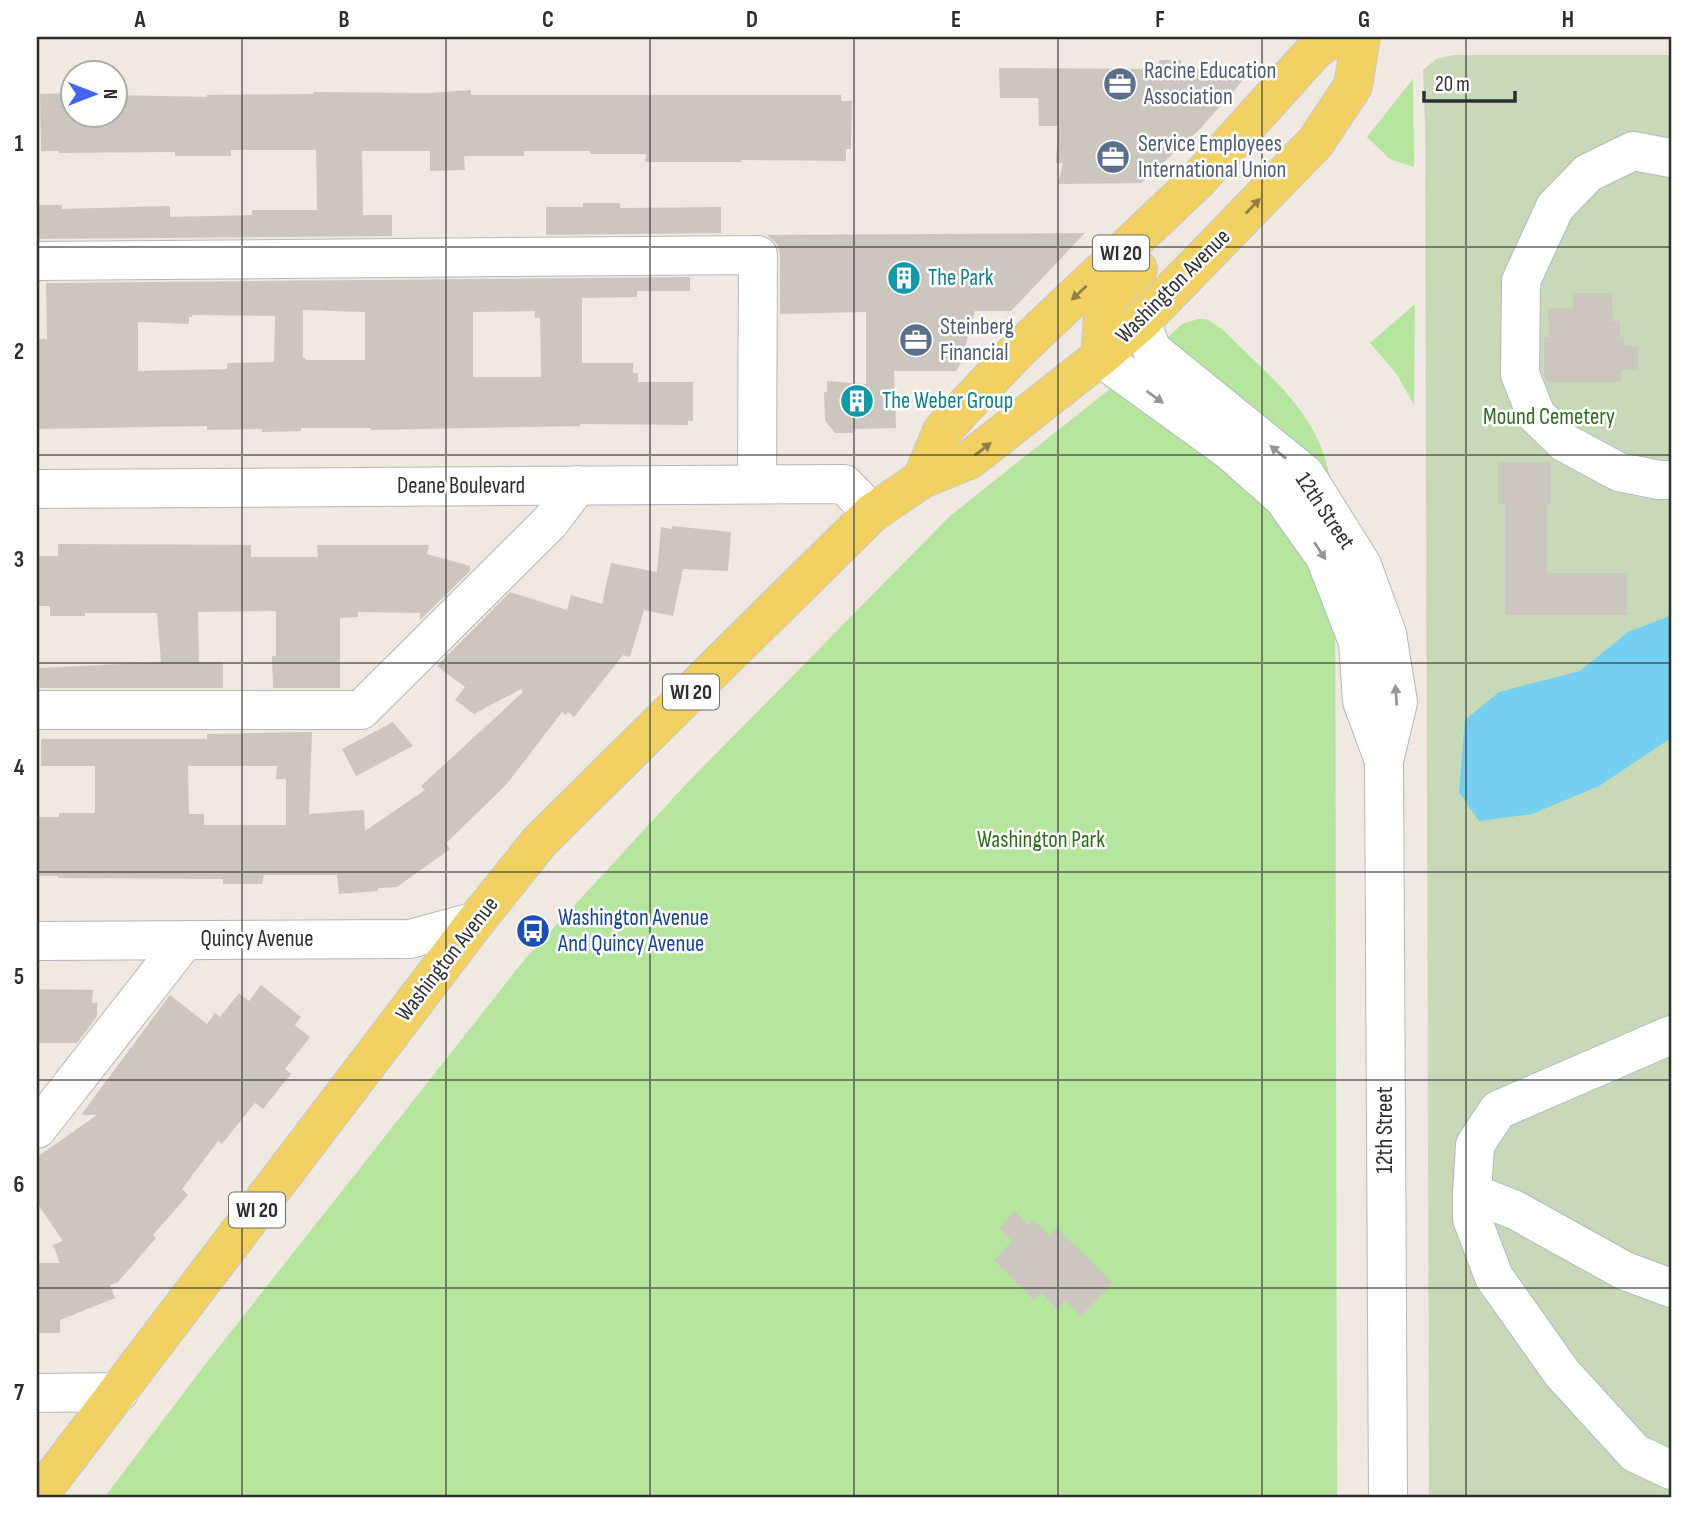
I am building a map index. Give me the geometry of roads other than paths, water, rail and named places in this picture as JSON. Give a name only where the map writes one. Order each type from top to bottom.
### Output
[{"type":"main road","name":"WI 20","points":[[922,479],[942,431],[1015,353],[1197,181],[1315,50],[1335,37]]},
{"type":"main road","name":"Washington Avenue","points":[[37,1498],[476,921],[540,841],[872,513],[922,479],[969,460],[1141,322],[1315,143],[1353,86],[1361,37]]},
{"type":"main road","points":[[1100,357],[1104,303],[1150,256],[1197,181]]},
{"type":"street","points":[[1671,158],[1633,151],[1588,173],[1555,207],[1521,281],[1520,361],[1520,374],[1536,415],[1565,443],[1619,472],[1671,480]]},
{"type":"street","points":[[37,261],[758,256],[757,484]]},
{"type":"street","name":"12th Street","points":[[1141,322],[1152,350],[1305,474],[1362,565],[1387,634],[1398,702],[1384,761],[1388,1498]]},
{"type":"street","name":"12th Street","points":[[1100,357],[1230,451],[1283,498],[1325,557],[1358,642],[1362,701],[1384,761]]},
{"type":"street","name":"Deane Boulevard","points":[[37,489],[844,484],[872,513]]},
{"type":"street","points":[[37,710],[361,710],[550,522],[578,485]]},
{"type":"street","name":"Quincy Avenue","points":[[37,941],[410,939],[476,921]]},
{"type":"street","points":[[37,1129],[185,940]]},
{"type":"street","points":[[1671,1035],[1498,1110],[1475,1145],[1472,1193],[1472,1219],[1494,1277],[1562,1373],[1635,1453],[1671,1470]]},
{"type":"street","points":[[1472,1193],[1515,1210],[1625,1271],[1671,1288]]},
{"type":"street","points":[[37,1393],[119,1392]]},
{"type":"water","points":[[1671,612],[1671,738],[1599,786],[1532,814],[1479,821],[1459,792],[1465,720],[1499,692],[1580,671],[1628,632],[1667,617]]},
{"type":"place","name":"Racine Education Association","points":[[1120,84]]},
{"type":"place","name":"Service Employees International Union","points":[[1113,157]]},
{"type":"place","name":"The Park","points":[[904,278]]},
{"type":"place","name":"Steinberg Financial","points":[[916,340]]},
{"type":"place","name":"The Weber Group","points":[[857,401]]},
{"type":"place","name":"Washington Avenue And Quincy Avenue","points":[[533,931]]},
{"type":"park label","name":"Mound Cemetery","points":[[1549,417]]},
{"type":"park label","name":"Washington Park","points":[[1041,840]]}]
